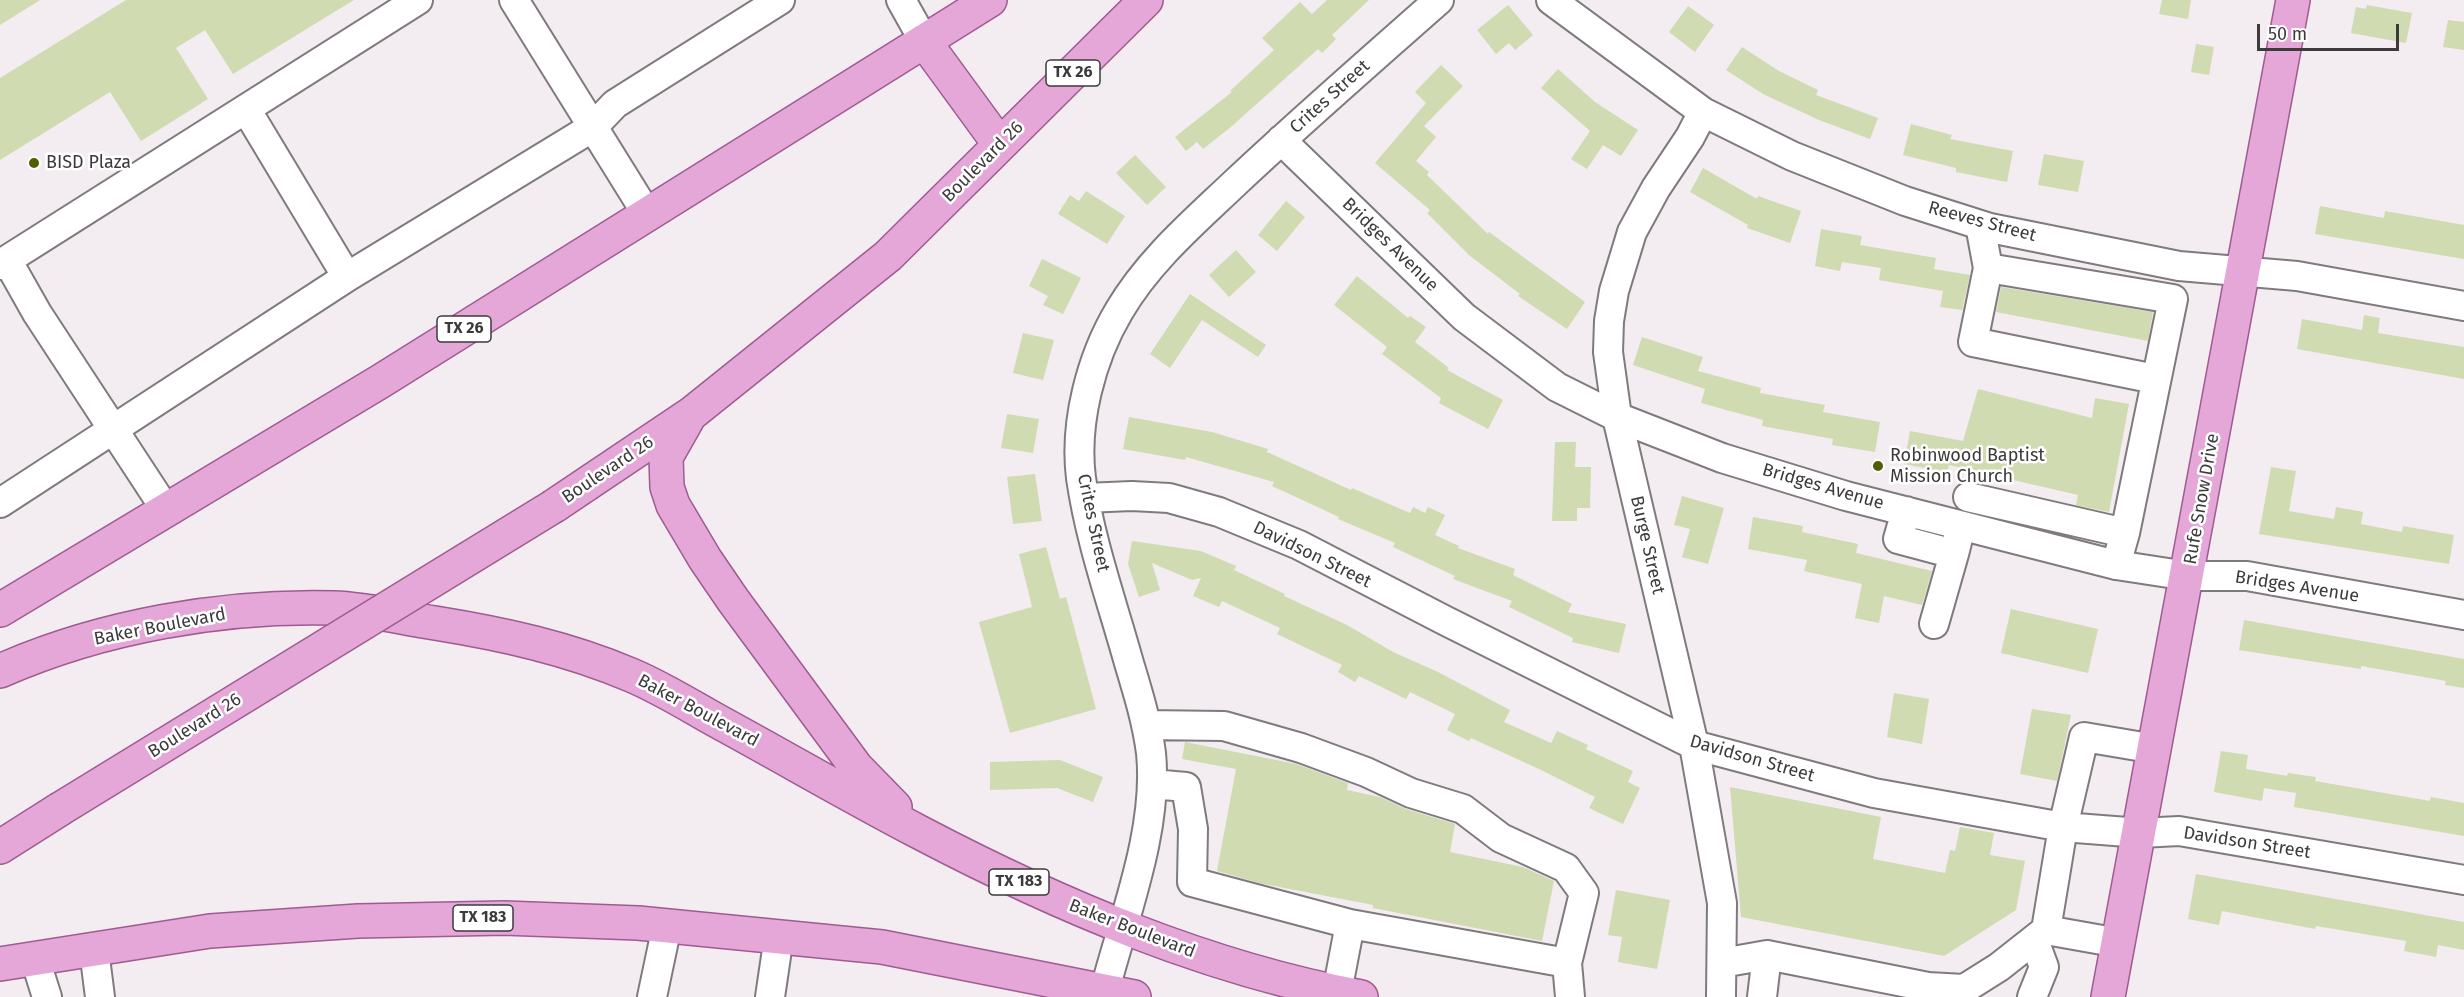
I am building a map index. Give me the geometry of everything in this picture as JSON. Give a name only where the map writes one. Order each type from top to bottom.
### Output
[{"type":"main road","name":"TX 26","points":[[0,610],[381,381],[990,0]]},
{"type":"main road","name":"Boulevard 26","points":[[0,848],[554,506],[691,414],[888,256],[1146,0]]},
{"type":"main road","name":"Rufe Snow Drive","points":[[2108,997],[2294,0]]},
{"type":"main road","points":[[924,41],[1000,145]]},
{"type":"main road","points":[[691,414],[666,456],[667,487],[674,505],[705,560],[856,767],[919,832]]},
{"type":"main road","name":"Baker Boulevard","points":[[0,671],[41,653],[138,628],[210,614],[265,609],[338,608],[500,633],[557,648],[632,675],[919,832],[1041,893],[1160,941],[1222,963],[1349,995]]},
{"type":"main road","name":"TX 183","points":[[0,964],[210,931],[358,921],[504,918],[667,926],[882,947],[1114,995]]},
{"type":"street","points":[[166,510],[4,262],[418,0]]},
{"type":"street","points":[[514,0],[646,214]]},
{"type":"street","points":[[0,503],[348,277],[593,127],[615,104],[780,0]]},
{"type":"street","points":[[901,0],[924,41]]},
{"type":"street","name":"Crites Street","points":[[1114,995],[1122,925],[1145,841],[1152,784],[1146,725],[1092,533],[1081,475],[1081,418],[1089,383],[1101,348],[1118,312],[1141,277],[1176,239],[1281,140],[1439,0]]},
{"type":"street","name":"Reeves Street","points":[[1551,0],[1703,112],[1792,156],[1905,201],[1980,225],[2179,266],[2297,276],[2464,306]]},
{"type":"street","points":[[246,109],[348,277]]},
{"type":"street","name":"Burge Street","points":[[1703,112],[1632,232],[1614,291],[1609,321],[1608,352],[1617,417],[1694,745],[1722,903],[1721,997]]},
{"type":"street","name":"Bridges Avenue","points":[[1281,140],[1464,317],[1557,387],[1617,417],[1722,458],[1961,526],[2116,565],[2188,576],[2247,576],[2464,615]]},
{"type":"street","points":[[1980,225],[1988,268],[1973,342],[2155,379]]},
{"type":"street","points":[[2116,565],[2125,533],[2179,266]]},
{"type":"street","points":[[1988,268],[2173,299]]},
{"type":"street","name":"Davidson Street","points":[[1085,498],[1132,496],[1169,498],[1218,512],[1299,545],[1694,745],[1874,793],[2063,827],[2139,833],[2179,831],[2464,880]]},
{"type":"street","points":[[1968,497],[2125,533]]},
{"type":"street","points":[[1906,511],[1898,539],[1954,554]]},
{"type":"street","points":[[1934,624],[1961,526]]},
{"type":"street","points":[[1146,725],[1224,726],[1301,748],[1366,772],[1411,792],[1463,809],[1501,838],[1566,868],[1584,893],[1568,963],[1570,997]]},
{"type":"street","points":[[2032,997],[2044,967],[2040,935],[2084,737],[2155,749]]},
{"type":"street","points":[[1152,784],[1186,787],[1192,829],[1192,882],[1350,924],[1568,963]]},
{"type":"street","points":[[1349,995],[1350,924]]},
{"type":"street","points":[[652,997],[667,926]]},
{"type":"street","points":[[1722,963],[1767,955],[1878,987],[1964,989],[1999,967],[2040,935],[2119,943]]},
{"type":"street","points":[[770,997],[779,936]]},
{"type":"street","points":[[94,950],[100,997]]},
{"type":"street","points":[[1762,997],[1767,955]]},
{"type":"street","points":[[35,959],[47,997]]},
{"type":"building","points":[[0,0],[40,0],[0,25]]},
{"type":"building","points":[[126,0],[354,0],[233,74],[205,30],[176,48],[208,99],[141,141],[110,92],[0,160],[0,78]]},
{"type":"building","points":[[1327,0],[1369,0],[1332,35],[1336,39],[1322,53],[1318,49],[1203,149],[1197,142],[1186,151],[1175,137],[1232,92],[1230,91],[1274,50],[1262,38],[1300,2],[1312,14]]},
{"type":"building","points":[[2162,0],[2191,0],[2188,19],[2159,14]]},
{"type":"building","points":[[1508,5],[1533,35],[1515,50],[1509,43],[1496,54],[1477,30]]},
{"type":"building","points":[[2367,5],[2412,13],[2406,43],[2351,33],[2356,7],[2366,9]]},
{"type":"building","points":[[1688,6],[1714,25],[1695,52],[1669,32]]},
{"type":"building","points":[[2448,20],[2464,22],[2464,50],[2443,47]]},
{"type":"building","points":[[2196,44],[2214,47],[2209,75],[2191,72]]},
{"type":"building","points":[[1742,47],[1779,71],[1818,90],[1816,95],[1878,118],[1870,139],[1819,120],[1763,94],[1726,70]]},
{"type":"building","points":[[1441,65],[1463,86],[1424,126],[1436,137],[1416,161],[1429,172],[1427,175],[1488,234],[1489,232],[1585,302],[1567,329],[1518,296],[1520,294],[1470,256],[1427,213],[1430,210],[1375,163],[1426,103],[1415,92]]},
{"type":"building","points":[[1558,69],[1595,102],[1638,130],[1621,156],[1603,145],[1587,169],[1571,159],[1590,131],[1541,88]]},
{"type":"building","points":[[1911,124],[1952,135],[1950,139],[2013,151],[2007,182],[1956,172],[1956,168],[1903,155]]},
{"type":"building","points":[[2044,154],[2084,161],[2078,192],[2038,185]]},
{"type":"building","points":[[1135,155],[1166,187],[1147,205],[1116,173]]},
{"type":"building","points":[[1703,168],[1757,199],[1758,196],[1801,211],[1790,243],[1747,228],[1748,225],[1690,192]]},
{"type":"building","points":[[1086,191],[1125,216],[1107,244],[1058,214],[1070,195],[1079,201]]},
{"type":"building","points":[[1286,201],[1305,217],[1277,251],[1258,235]]},
{"type":"building","points":[[2320,206],[2384,218],[2385,211],[2464,225],[2464,259],[2315,234]]},
{"type":"building","points":[[1821,229],[1862,236],[1860,245],[1936,258],[1934,269],[1970,275],[1962,310],[1940,307],[1943,291],[1879,280],[1881,268],[1842,262],[1840,271],[1815,266]]},
{"type":"building","points":[[1236,250],[1256,272],[1229,297],[1209,275]]},
{"type":"building","points":[[1042,259],[1081,278],[1063,314],[1043,305],[1048,296],[1029,286]]},
{"type":"building","points":[[1357,276],[1408,318],[1410,316],[1426,327],[1415,342],[1449,368],[1447,370],[1503,400],[1488,429],[1439,403],[1441,398],[1382,354],[1387,347],[1334,305]]},
{"type":"building","points":[[2001,287],[2153,312],[2148,341],[1996,312]]},
{"type":"building","points":[[1190,294],[1266,345],[1258,357],[1202,320],[1170,368],[1150,354]]},
{"type":"building","points":[[2364,315],[2380,318],[2378,333],[2464,347],[2464,379],[2297,349],[2302,319],[2362,330]]},
{"type":"building","points":[[1023,333],[1054,340],[1043,380],[1013,373]]},
{"type":"building","points":[[1642,337],[1703,357],[1698,371],[1761,388],[1760,393],[1825,405],[1823,412],[1880,422],[1875,452],[1832,445],[1833,439],[1762,426],[1763,420],[1701,403],[1705,389],[1633,365]]},
{"type":"building","points":[[1978,389],[2092,418],[2095,398],[2129,404],[2109,512],[2076,505],[2078,495],[1949,465],[1947,472],[1904,464],[1910,431],[1963,441]]},
{"type":"building","points":[[1007,414],[1039,419],[1033,453],[1001,448]]},
{"type":"building","points":[[1129,417],[1212,432],[1268,449],[1267,452],[1351,490],[1352,488],[1410,513],[1413,507],[1425,513],[1428,507],[1445,515],[1435,535],[1459,546],[1458,548],[1515,569],[1513,575],[1572,604],[1568,612],[1626,624],[1619,653],[1572,642],[1573,638],[1509,607],[1512,601],[1453,579],[1455,576],[1393,547],[1395,543],[1338,519],[1339,517],[1272,486],[1274,482],[1186,457],[1185,460],[1123,449]]},
{"type":"building","points":[[1555,442],[1576,442],[1575,467],[1591,467],[1590,508],[1577,508],[1577,521],[1552,521]]},
{"type":"building","points":[[2271,467],[2296,471],[2289,511],[2334,519],[2336,507],[2363,512],[2361,524],[2402,532],[2403,526],[2454,535],[2449,564],[2259,534]]},
{"type":"building","points":[[1035,474],[1042,521],[1013,524],[1007,477]]},
{"type":"building","points":[[1682,496],[1724,508],[1708,564],[1682,557],[1690,529],[1674,525]]},
{"type":"building","points":[[1753,517],[1803,526],[1802,532],[1858,544],[1856,553],[1932,571],[1922,605],[1884,596],[1879,623],[1855,618],[1862,584],[1804,571],[1807,560],[1748,549]]},
{"type":"building","points":[[1132,541],[1201,551],[1236,566],[1234,570],[1347,625],[1393,652],[1438,672],[1510,710],[1504,722],[1551,743],[1557,731],[1588,745],[1586,749],[1633,771],[1628,782],[1640,788],[1623,824],[1589,808],[1595,797],[1471,738],[1469,741],[1447,730],[1455,714],[1410,692],[1406,699],[1359,676],[1355,682],[1338,672],[1342,665],[1277,634],[1280,628],[1222,601],[1219,607],[1193,596],[1201,578],[1192,580],[1152,563],[1160,590],[1139,597],[1128,564]]},
{"type":"building","points":[[1046,547],[1060,599],[1066,597],[1096,709],[1010,733],[979,622],[1032,607],[1019,554]]},
{"type":"building","points":[[2011,609],[2098,629],[2088,673],[2001,653]]},
{"type":"building","points":[[2244,620],[2464,659],[2464,688],[2445,685],[2446,681],[2361,666],[2361,669],[2239,650]]},
{"type":"building","points":[[1894,693],[1929,699],[1922,744],[1887,737]]},
{"type":"building","points":[[2032,709],[2071,715],[2057,781],[2020,774]]},
{"type":"building","points":[[1185,742],[1296,764],[1348,783],[1347,790],[1380,797],[1406,809],[1455,824],[1450,852],[1523,867],[1554,881],[1542,941],[1373,908],[1373,905],[1259,883],[1217,871],[1236,769],[1182,759]]},
{"type":"building","points":[[2221,751],[2248,755],[2246,769],[2287,776],[2288,773],[2316,777],[2315,781],[2430,801],[2431,797],[2464,803],[2464,836],[2294,807],[2296,793],[2264,788],[2262,801],[2214,792]]},
{"type":"building","points":[[1060,760],[1103,777],[1093,802],[1057,788],[990,790],[990,762]]},
{"type":"building","points":[[1730,787],[1881,817],[1873,859],[1945,873],[1950,850],[1955,851],[1960,827],[1994,833],[1990,855],[2025,861],[2016,910],[1944,956],[1741,917]]},
{"type":"building","points":[[2196,874],[2464,922],[2464,950],[2438,945],[2436,957],[2404,951],[2406,941],[2316,926],[2315,929],[2222,911],[2219,925],[2188,919]]},
{"type":"building","points":[[1616,890],[1670,900],[1657,969],[1618,962],[1622,937],[1608,935]]},
{"type":"place","name":"BISD Plaza","points":[[34,163]]},
{"type":"place","name":"Robinwood Baptist Mission Church","points":[[1878,466]]}]
